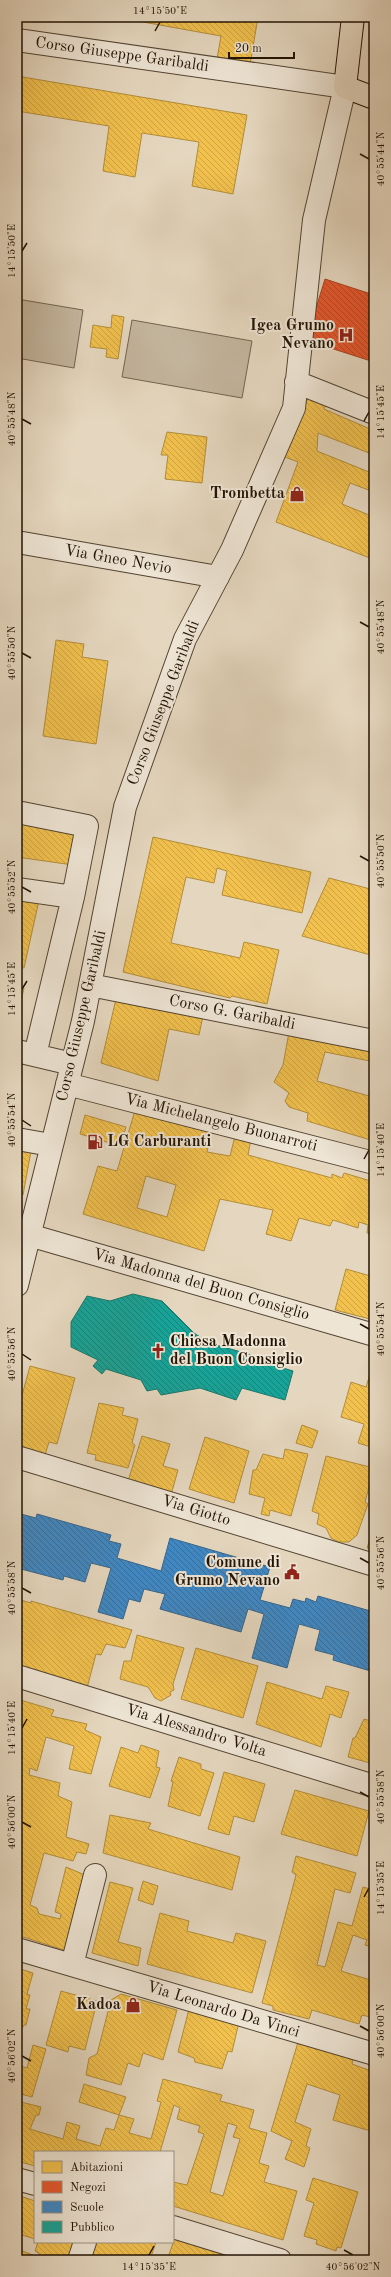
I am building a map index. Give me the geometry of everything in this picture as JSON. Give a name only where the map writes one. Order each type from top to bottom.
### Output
[{"type":"main road","name":"Corso Giuseppe Garibaldi","points":[[345,87],[353,17]]},
{"type":"main road","points":[[345,87],[374,98]]},
{"type":"street","name":"Corso Giuseppe Garibaldi","points":[[17,40],[345,87],[314,220],[294,408],[232,550],[185,639],[125,807],[90,985],[70,1074],[52,1145],[23,1235],[17,1285]]},
{"type":"street","points":[[296,382],[374,414]]},
{"type":"street","name":"Via Gneo Nevio","points":[[17,542],[218,577]]},
{"type":"street","points":[[17,812],[87,826],[73,898],[26,1053]]},
{"type":"street","points":[[17,889],[73,898]]},
{"type":"street","name":"Corso G. Garibaldi","points":[[90,985],[374,1041]]},
{"type":"street","name":"Via Michelangelo Buonarroti","points":[[26,1053],[70,1074],[374,1162]]},
{"type":"street","points":[[17,1139],[52,1145]]},
{"type":"street","name":"Via Madonna del Buon Consiglio","points":[[23,1235],[374,1335]]},
{"type":"street","name":"Via Giotto","points":[[17,1457],[374,1565]]},
{"type":"street","name":"Via Alessandro Volta","points":[[17,1676],[374,1786]]},
{"type":"street","points":[[72,1965],[95,1875]]},
{"type":"street","name":"Via Leonardo Da Vinci","points":[[17,1949],[374,2054]]},
{"type":"street","points":[[17,2178],[34,2184]]},
{"type":"street","points":[[174,2227],[280,2260]]},
{"type":"street","points":[[79,2260],[85,2243]]},
{"type":"shaded area","points":[[17,299],[83,310],[74,368],[17,358]]},
{"type":"shaded area","points":[[132,320],[252,341],[242,398],[122,377]]},
{"type":"building: Abitazioni","points":[[115,17],[258,17],[250,65],[217,59],[221,36]]},
{"type":"building: Abitazioni","points":[[17,76],[247,115],[233,194],[192,186],[199,142],[142,133],[135,177],[103,171],[109,126],[17,111]]},
{"type":"building: Abitazioni","points":[[112,315],[124,317],[118,359],[106,357],[107,349],[90,347],[93,325],[111,328]]},
{"type":"building: Abitazioni","points":[[308,398],[326,405],[324,409],[370,429],[368,435],[374,438],[374,455],[318,433],[317,451],[374,474],[374,492],[350,483],[342,504],[374,517],[374,547],[370,558],[276,522],[298,462],[285,457]]},
{"type":"building: Abitazioni","points":[[167,432],[207,437],[202,483],[165,479],[168,455],[161,455]]},
{"type":"building: Abitazioni","points":[[56,640],[84,644],[82,657],[108,661],[96,744],[43,736]]},
{"type":"building: Abitazioni","points":[[17,818],[79,828],[73,865],[17,857]]},
{"type":"building: Abitazioni","points":[[153,837],[311,872],[302,913],[222,895],[227,871],[217,868],[214,883],[186,877],[171,943],[240,958],[244,942],[279,950],[267,1004],[232,996],[230,998],[123,972]]},
{"type":"building: Abitazioni","points":[[329,878],[374,890],[374,956],[302,936]]},
{"type":"building: Abitazioni","points":[[17,891],[40,896],[24,968],[17,966]]},
{"type":"building: Abitazioni","points":[[17,987],[24,988],[17,1019]]},
{"type":"building: Abitazioni","points":[[116,999],[203,1016],[199,1035],[169,1029],[158,1081],[101,1063]]},
{"type":"building: Abitazioni","points":[[289,1032],[372,1047],[370,1061],[325,1052],[317,1081],[369,1096],[374,1074],[374,1141],[307,1121],[308,1113],[289,1107],[285,1101],[289,1093],[274,1082],[283,1065]]},
{"type":"building: Abitazioni","points":[[136,1107],[211,1129],[207,1152],[230,1156],[235,1136],[251,1139],[248,1155],[332,1178],[332,1174],[342,1178],[344,1173],[374,1182],[374,1234],[367,1233],[368,1225],[359,1222],[358,1228],[333,1220],[330,1226],[299,1218],[291,1241],[266,1234],[273,1210],[220,1199],[204,1251],[83,1214],[98,1166],[117,1171]],"holes":[[[146,1176],[176,1185],[167,1217],[137,1208]]]},
{"type":"building: Abitazioni","points":[[85,1115],[126,1127],[120,1146],[80,1134]]},
{"type":"building: Abitazioni","points":[[17,1149],[31,1151],[23,1195],[17,1194]]},
{"type":"building: Abitazioni","points":[[346,1269],[374,1277],[374,1320],[335,1310]]},
{"type":"building: Abitazioni","points":[[30,1366],[75,1378],[57,1444],[49,1442],[45,1455],[17,1447],[17,1414]]},
{"type":"building: Abitazioni","points":[[370,1374],[374,1375],[374,1448],[358,1443],[364,1424],[341,1417],[351,1382],[366,1387]]},
{"type":"building: Abitazioni","points":[[99,1403],[124,1408],[122,1415],[138,1419],[132,1443],[135,1445],[128,1468],[95,1460],[96,1455],[87,1453]]},
{"type":"building: Abitazioni","points":[[302,1425],[318,1431],[312,1448],[296,1443]]},
{"type":"building: Abitazioni","points":[[142,1436],[170,1444],[163,1466],[178,1470],[171,1495],[128,1481]]},
{"type":"building: Abitazioni","points":[[205,1437],[249,1451],[234,1503],[189,1489]]},
{"type":"building: Abitazioni","points":[[285,1449],[308,1454],[291,1516],[270,1510],[269,1516],[261,1514],[265,1498],[249,1494],[253,1470],[256,1470],[263,1454],[283,1459]]},
{"type":"building: Abitazioni","points":[[326,1456],[374,1468],[365,1502],[368,1504],[357,1535],[349,1542],[339,1542],[331,1538],[326,1528],[317,1524],[319,1514],[312,1511]]},
{"type":"building: Abitazioni","points":[[374,1526],[374,1550],[367,1548]]},
{"type":"building: Abitazioni","points":[[17,1599],[31,1603],[31,1601],[132,1630],[125,1648],[106,1644],[101,1655],[96,1654],[87,1688],[17,1667]]},
{"type":"building: Abitazioni","points":[[137,1635],[184,1648],[173,1684],[174,1690],[170,1692],[171,1695],[161,1701],[155,1698],[148,1687],[120,1679],[124,1661],[131,1661]]},
{"type":"building: Abitazioni","points":[[196,1648],[258,1666],[243,1718],[181,1699]]},
{"type":"building: Abitazioni","points":[[267,1682],[322,1699],[326,1686],[349,1692],[341,1718],[330,1714],[321,1747],[256,1724]]},
{"type":"building: Abitazioni","points":[[17,1699],[54,1710],[51,1716],[87,1724],[85,1730],[101,1737],[91,1774],[69,1769],[74,1746],[46,1737],[37,1771],[30,1768],[29,1775],[60,1783],[58,1796],[72,1802],[66,1837],[89,1844],[86,1854],[77,1852],[73,1861],[44,1853],[30,1905],[37,1908],[39,1914],[60,1919],[61,1914],[55,1912],[66,1867],[85,1875],[67,1951],[17,1935],[17,1767],[20,1756],[17,1754],[20,1742],[17,1741]]},
{"type":"building: Abitazioni","points":[[364,1719],[374,1722],[374,1764],[348,1757],[353,1738],[355,1738]]},
{"type":"building: Abitazioni","points":[[141,1745],[159,1751],[156,1767],[160,1768],[150,1798],[109,1786],[121,1747],[138,1753]]},
{"type":"building: Abitazioni","points":[[179,1757],[201,1764],[201,1769],[214,1773],[200,1816],[168,1806],[173,1782],[171,1781]]},
{"type":"building: Abitazioni","points":[[224,1772],[265,1784],[254,1822],[234,1816],[229,1835],[208,1829]]},
{"type":"building: Abitazioni","points":[[295,1790],[369,1811],[357,1856],[281,1834]]},
{"type":"building: Abitazioni","points":[[110,1815],[151,1823],[148,1829],[240,1857],[232,1890],[103,1853]]},
{"type":"building: Abitazioni","points":[[296,1856],[356,1873],[350,1893],[335,1889],[317,1965],[325,1967],[338,1922],[352,1926],[363,1887],[374,1890],[374,1948],[365,1945],[367,1940],[353,1935],[341,1971],[374,1981],[374,2018],[362,2015],[359,2024],[312,2010],[309,2019],[273,2010],[273,2006],[262,2003],[296,1875],[292,1872]]},
{"type":"building: Abitazioni","points":[[374,1859],[374,1878],[369,1877]]},
{"type":"building: Abitazioni","points":[[143,1881],[158,1886],[153,1905],[138,1900]]},
{"type":"building: Abitazioni","points":[[110,1882],[133,1888],[118,1942],[141,1948],[138,1966],[92,1953]]},
{"type":"building: Abitazioni","points":[[160,1913],[189,1921],[187,1931],[233,1943],[236,1933],[266,1941],[252,1993],[147,1964]]},
{"type":"building: Abitazioni","points":[[17,1968],[33,1973],[27,1994],[30,1995],[26,2009],[30,2009],[26,2025],[24,2025],[19,2033],[17,2032]]},
{"type":"building: Abitazioni","points":[[61,1991],[97,2001],[85,2050],[69,2046],[68,2052],[46,2045]]},
{"type":"building: Abitazioni","points":[[121,1994],[177,2010],[163,2060],[143,2053],[139,2067],[128,2063],[121,2085],[86,2075],[89,2058],[97,2054],[111,2000]]},
{"type":"building: Abitazioni","points":[[189,2009],[239,2022],[232,2052],[228,2051],[222,2069],[195,2062],[194,2058],[178,2052]]},
{"type":"building: Abitazioni","points":[[299,2039],[354,2056],[352,2064],[374,2072],[374,2132],[333,2120],[340,2095],[307,2084],[295,2122],[311,2129],[306,2146],[310,2148],[304,2167],[285,2159],[292,2141],[271,2131]]},
{"type":"building: Abitazioni","points":[[33,2045],[46,2049],[32,2097],[17,2093],[17,2065],[27,2068]]},
{"type":"building: Abitazioni","points":[[163,2079],[222,2095],[220,2101],[254,2110],[249,2128],[267,2133],[259,2163],[269,2166],[264,2182],[297,2191],[283,2240],[174,2206],[174,2182],[187,2185],[204,2134],[198,2132],[200,2126],[177,2119],[180,2108],[174,2105],[160,2151],[34,2151],[34,2166],[17,2161],[17,2109],[21,2102],[41,2107],[39,2115],[36,2115],[30,2129],[63,2139],[67,2122],[80,2126],[76,2139],[100,2146],[106,2128],[114,2130],[119,2115],[134,2119],[129,2133],[151,2139],[161,2102],[157,2101]],"holes":[[[228,2123],[237,2126],[233,2137],[240,2139],[223,2196],[210,2192]]]},
{"type":"building: Abitazioni","points":[[84,2084],[126,2097],[119,2115],[79,2102]]},
{"type":"building: Abitazioni","points":[[313,2178],[358,2192],[341,2248],[337,2247],[336,2251],[316,2244],[317,2240],[304,2236],[314,2203],[306,2200]]},
{"type":"building: Abitazioni","points":[[17,2195],[34,2201],[34,2239],[22,2235],[17,2249]]},
{"type":"building: Abitazioni","points":[[177,2232],[230,2250],[226,2260],[167,2260]]},
{"type":"building: Abitazioni","points":[[38,2243],[76,2243],[70,2260],[50,2260],[35,2251]]},
{"type":"building: Abitazioni","points":[[94,2243],[156,2243],[150,2260],[87,2260]]},
{"type":"building: Abitazioni","points":[[17,2249],[33,2255],[31,2260],[17,2260]]},
{"type":"building: Negozi","points":[[325,279],[374,295],[374,362],[315,343],[308,334]]},
{"type":"building: Scuole","points":[[17,1513],[36,1518],[37,1514],[111,1535],[109,1541],[121,1544],[117,1558],[161,1571],[170,1538],[270,1567],[260,1600],[290,1608],[293,1599],[305,1602],[306,1598],[316,1602],[318,1596],[374,1612],[374,1672],[333,1660],[334,1655],[315,1650],[320,1630],[299,1624],[287,1668],[252,1658],[264,1614],[248,1609],[241,1632],[160,1609],[165,1594],[144,1589],[140,1602],[129,1599],[123,1619],[98,1612],[111,1568],[91,1563],[85,1582],[64,1576],[63,1580],[21,1569],[23,1564],[17,1562]]},
{"type":"building: Pubblico","name":"Chiesa Madonna del Buon Consiglio","points":[[133,1294],[162,1301],[194,1333],[209,1343],[252,1355],[250,1358],[293,1371],[285,1400],[242,1388],[236,1400],[200,1388],[161,1395],[157,1389],[147,1391],[141,1380],[106,1369],[102,1374],[93,1366],[98,1360],[71,1347],[71,1322],[87,1296],[110,1301]]},
{"type":"place","name":"Igea Grumo Nevano","points":[[346,335]]},
{"type":"place","name":"Trombetta","points":[[297,494]]},
{"type":"place","name":"LG Carburanti","points":[[95,1142]]},
{"type":"place","name":"Chiesa Madonna del Buon Consiglio","points":[[158,1351]]},
{"type":"place","name":"Comune di Grumo Nevano","points":[[292,1572]]},
{"type":"place","name":"Kadoa","points":[[133,2005]]}]
